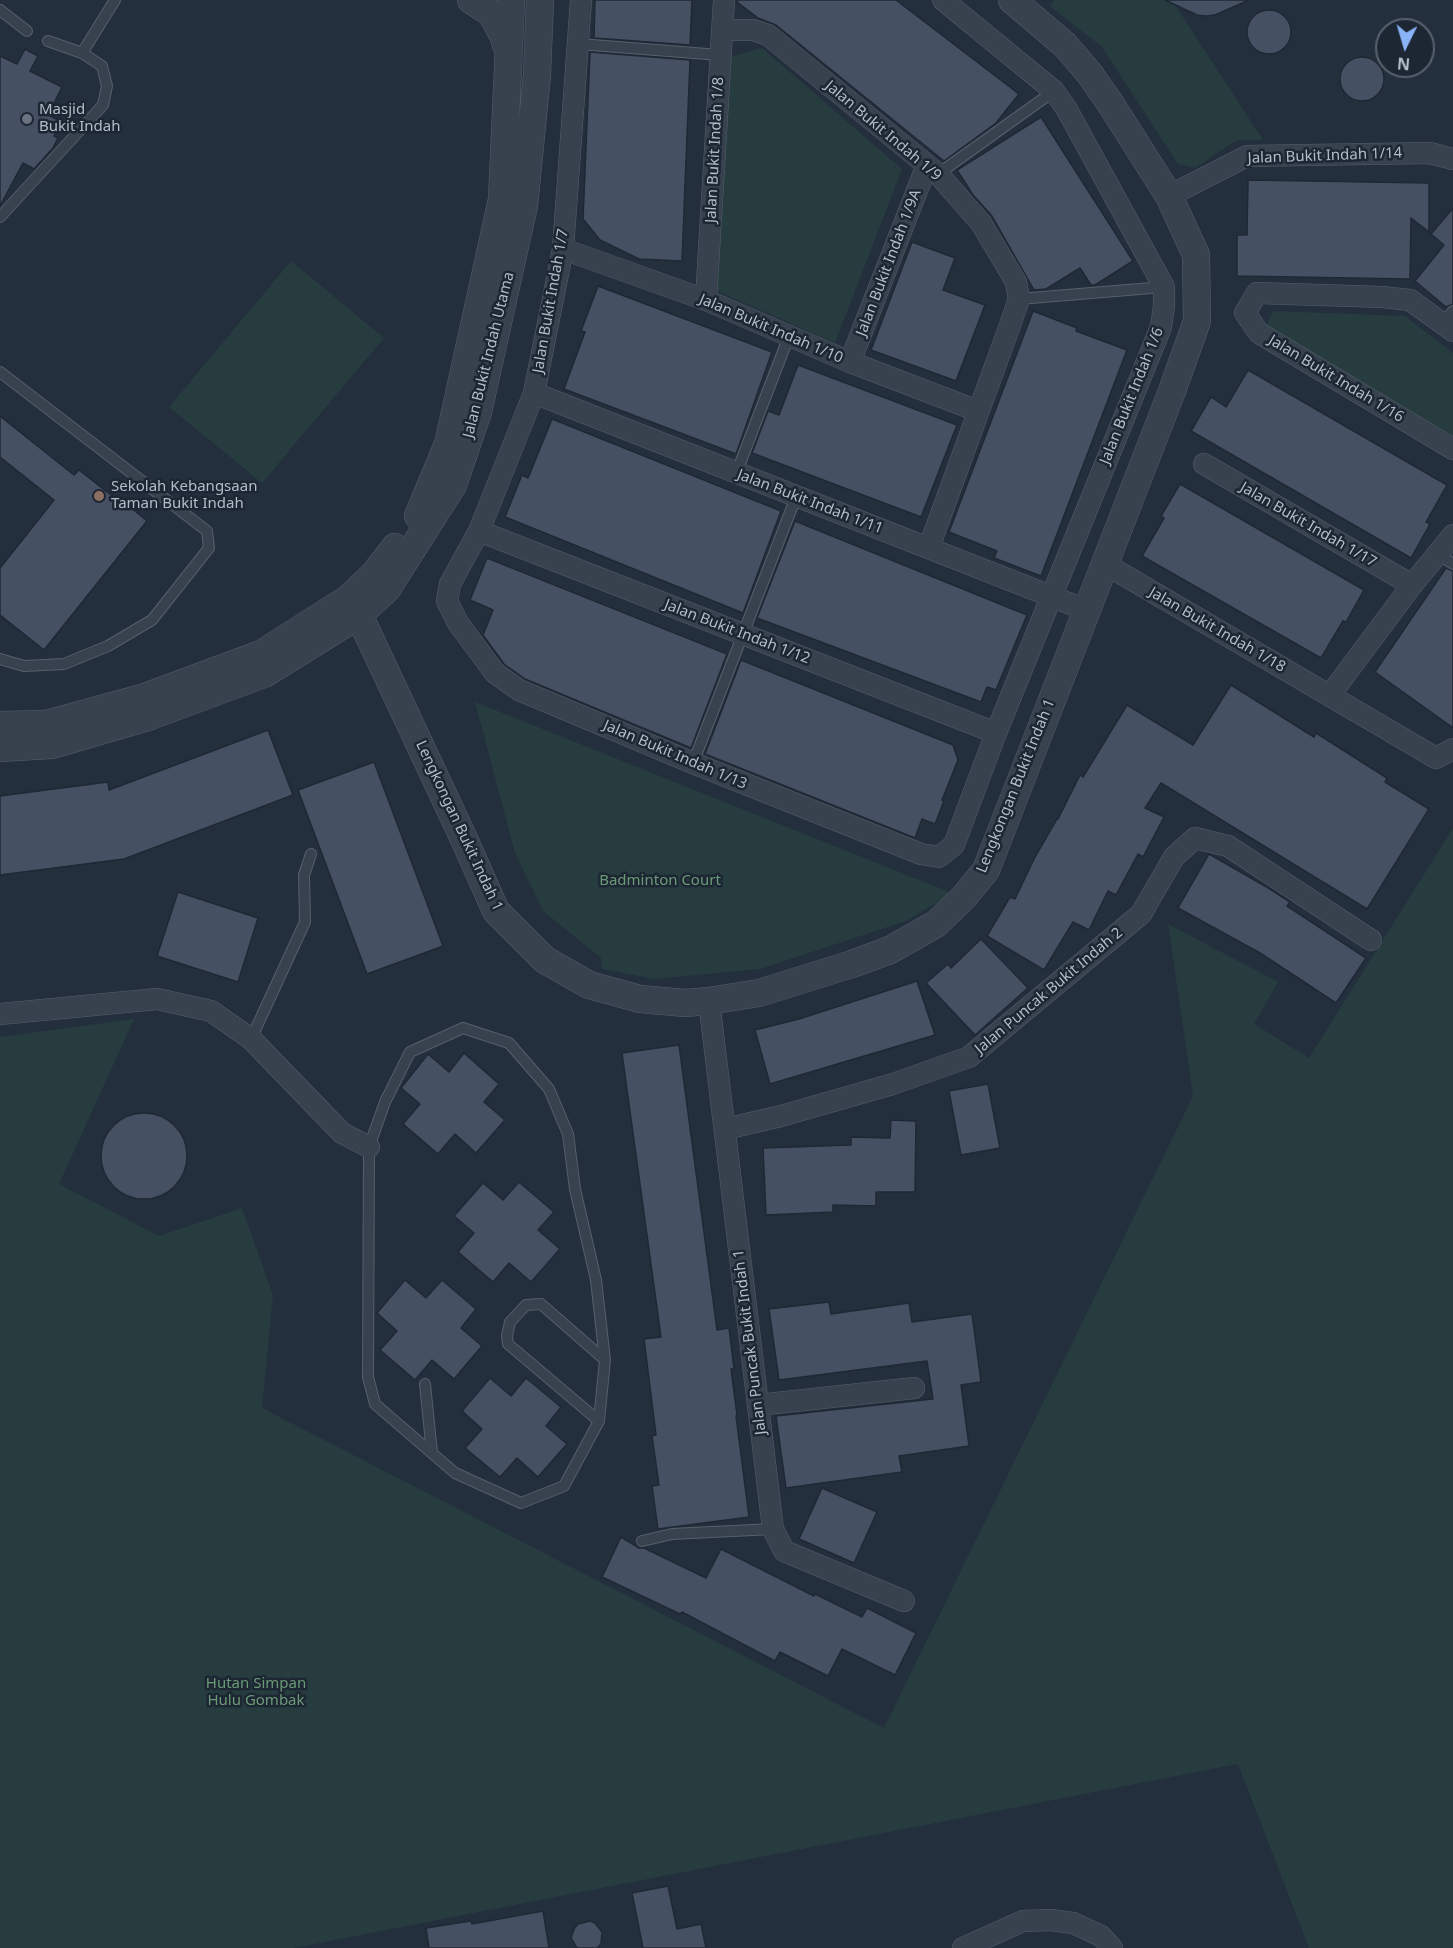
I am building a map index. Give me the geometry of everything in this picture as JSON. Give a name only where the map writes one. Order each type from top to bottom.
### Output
[{"type":"street","points":[[471,0],[491,13],[503,34],[508,55]]},
{"type":"street","name":"Jalan Bukit Indah Utama","points":[[0,748],[52,746],[151,716],[264,674],[354,607],[374,574],[417,518],[448,444],[502,199],[511,0]]},
{"type":"street","name":"Jalan Bukit Indah Utama","points":[[0,725],[46,724],[145,697],[261,654],[387,589],[453,485],[478,412],[524,206],[537,75],[540,0]]},
{"type":"street","name":"Jalan Bukit Indah 1/7","points":[[450,584],[479,531],[534,393],[563,249],[579,44],[580,0]]},
{"type":"street","name":"Jalan Bukit Indah 1/8","points":[[706,300],[724,0]]},
{"type":"street","points":[[943,0],[1054,91],[1066,108],[1164,287]]},
{"type":"street","name":"Lengkongan Bukit Indah 1","points":[[354,607],[496,911],[545,960],[589,985],[640,999],[685,1003],[759,993],[890,950],[936,924],[964,897],[986,870],[1197,321],[1196,255],[1169,196],[1089,74],[1065,45],[1012,0]]},
{"type":"street","name":"Jalan Bukit Indah 1/9","points":[[722,30],[753,30],[768,35],[933,169],[981,223],[1016,282],[1019,299]]},
{"type":"street","name":"Jalan Bukit Indah 1/14","points":[[1169,196],[1247,156],[1430,153],[1453,159]]},
{"type":"street","name":"Jalan Bukit Indah 1/9A","points":[[850,362],[933,169]]},
{"type":"street","name":"Jalan Bukit Indah 1/10","points":[[563,249],[706,300],[850,362],[978,411]]},
{"type":"street","name":"Jalan Bukit Indah 1/6","points":[[954,845],[996,733],[1161,327],[1164,287]]},
{"type":"street","name":"Jalan Bukit Indah 1/16","points":[[1450,322],[1410,300],[1382,297],[1257,293],[1245,313],[1259,333],[1453,449]]},
{"type":"street","points":[[928,547],[1019,299]]},
{"type":"street","name":"Jalan Bukit Indah 1/11","points":[[534,393],[1086,610]]},
{"type":"street","name":"Jalan Bukit Indah 1/17","points":[[1204,464],[1412,585]]},
{"type":"street","name":"Jalan Bukit Indah 1/12","points":[[479,531],[996,733]]},
{"type":"street","points":[[1330,695],[1412,585],[1446,559],[1453,535]]},
{"type":"street","name":"Jalan Bukit Indah 1/18","points":[[1105,564],[1436,758],[1453,749]]},
{"type":"street","name":"Jalan Bukit Indah 1/13","points":[[450,584],[447,602],[458,623],[495,674],[519,690],[693,763],[921,854],[939,856],[954,845]]},
{"type":"street","name":"Jalan Puncak Bukit Indah 2","points":[[725,1129],[860,1094],[969,1057],[1141,914],[1174,857],[1195,838],[1228,846],[1371,940]]},
{"type":"street","points":[[0,1014],[157,999],[211,1011],[251,1039],[342,1133],[369,1147]]},
{"type":"street","name":"Jalan Puncak Bukit Indah 1","points":[[709,1001],[773,1530],[784,1551],[904,1601]]},
{"type":"street","points":[[758,1405],[914,1388]]},
{"type":"street","points":[[963,1948],[1023,1921],[1051,1920],[1073,1923],[1101,1936],[1112,1948]]},
{"type":"lane","points":[[82,53],[115,0]]},
{"type":"lane","points":[[0,10],[27,31]]},
{"type":"lane","points":[[0,217],[104,105],[107,86],[102,66],[82,53],[48,41]]},
{"type":"lane","points":[[579,44],[720,55]]},
{"type":"lane","points":[[933,169],[1054,91]]},
{"type":"lane","points":[[1019,299],[1164,287]]},
{"type":"lane","points":[[736,474],[789,336]]},
{"type":"lane","points":[[0,372],[207,531],[209,548],[152,620],[108,646],[64,664],[24,666],[0,659]]},
{"type":"lane","points":[[693,763],[796,497]]},
{"type":"lane","points":[[251,1039],[305,922],[304,875],[311,854]]},
{"type":"lane","points":[[463,1028],[509,1043],[549,1089],[568,1134],[575,1189],[596,1280],[605,1360],[598,1421],[564,1486],[521,1503],[455,1473],[375,1404],[368,1377],[369,1147],[385,1102],[410,1052],[463,1028]]},
{"type":"lane","points":[[598,1421],[508,1344],[510,1322],[526,1305],[541,1304],[605,1360]]},
{"type":"lane","points":[[425,1384],[432,1453]]},
{"type":"lane","points":[[642,1541],[672,1534],[773,1530]]},
{"type":"green space","points":[[1055,0],[1172,0],[1263,140],[1237,140],[1195,168],[1178,164],[1102,47],[1050,6]]},
{"type":"green space","points":[[762,48],[902,169],[835,343],[713,289],[729,57]]},
{"type":"green space","points":[[291,261],[384,338],[262,483],[169,407]]},
{"type":"green space","points":[[1273,311],[1405,316],[1453,353],[1453,437],[1266,326]]},
{"type":"green space","name":"Badminton Court","points":[[475,702],[952,893],[906,921],[760,969],[654,979],[602,969],[601,958],[543,911],[515,853]]},
{"type":"green space","name":"Hutan Simpan Hulu Gombak","points":[[1453,828],[1453,1948],[1309,1948],[1238,1764],[294,1948],[0,1948],[0,1037],[134,1019],[59,1184],[159,1236],[242,1208],[273,1295],[262,1408],[884,1728],[1193,1096],[1168,924],[1278,982],[1254,1024],[1309,1058]]},
{"type":"building","points":[[595,0],[692,0],[690,45],[594,38]]},
{"type":"building","points":[[737,0],[896,0],[1019,94],[996,123],[944,161],[776,25],[758,18]]},
{"type":"building","points":[[1165,0],[1249,0],[1215,15],[1206,16],[1197,15]]},
{"type":"building","points":[[1269,10],[1284,17],[1291,32],[1284,47],[1269,54],[1254,47],[1247,32],[1254,17]]},
{"type":"building","name":"Masjid Bukit Indah","points":[[25,49],[38,56],[30,71],[62,87],[48,115],[62,122],[54,136],[58,138],[53,148],[34,169],[23,163],[0,206],[0,56],[17,64]]},
{"type":"building","points":[[590,52],[690,60],[682,261],[639,259],[600,240],[583,219]]},
{"type":"building","points":[[1362,57],[1375,62],[1375,78],[1384,78],[1378,95],[1362,101],[1346,95],[1340,79],[1346,63]]},
{"type":"building","points":[[1041,117],[1133,261],[1095,285],[1091,285],[1080,268],[1046,289],[1034,290],[992,216],[973,195],[957,170]]},
{"type":"building","points":[[1248,180],[1429,183],[1429,232],[1411,218],[1410,279],[1237,276],[1237,235],[1247,235]]},
{"type":"building","points":[[1453,208],[1453,304],[1446,307],[1415,281],[1444,245],[1431,234]]},
{"type":"building","points":[[912,242],[955,258],[943,290],[985,305],[956,381],[871,350]]},
{"type":"building","points":[[598,286],[772,352],[736,454],[564,389],[585,332],[581,331]]},
{"type":"building","points":[[1033,311],[1077,328],[1076,331],[1127,350],[1041,576],[994,558],[997,551],[949,532]]},
{"type":"building","points":[[798,365],[957,425],[921,517],[752,453],[768,411],[779,415]]},
{"type":"building","points":[[1248,370],[1447,485],[1426,522],[1430,524],[1411,558],[1191,431],[1211,397],[1226,407]]},
{"type":"building","points":[[0,416],[74,475],[79,470],[147,521],[44,650],[0,615],[0,568],[54,500],[0,457]]},
{"type":"building","points":[[552,419],[781,511],[743,613],[505,517],[522,475],[528,478]]},
{"type":"building","points":[[1180,484],[1364,590],[1346,622],[1343,621],[1321,658],[1142,556],[1164,518],[1161,516]]},
{"type":"building","points":[[795,521],[1027,615],[996,690],[987,687],[981,702],[757,618]]},
{"type":"building","points":[[487,558],[727,654],[691,748],[525,679],[504,664],[483,635],[493,610],[470,600]]},
{"type":"building","points":[[1446,568],[1453,571],[1453,728],[1375,672]]},
{"type":"building","points":[[741,660],[953,745],[958,760],[935,824],[922,819],[915,838],[705,754]]},
{"type":"building","points":[[1231,685],[1314,737],[1316,733],[1387,778],[1385,782],[1429,809],[1367,909],[1161,783],[1145,808],[1164,817],[1143,857],[1138,854],[1116,895],[1108,891],[1089,930],[1073,922],[1044,970],[987,936],[1010,897],[1015,899],[1080,775],[1083,777],[1127,705],[1193,745]]},
{"type":"building","points":[[268,730],[293,795],[124,859],[0,875],[0,796],[108,782],[109,790]]},
{"type":"building","points":[[374,762],[443,946],[367,974],[298,790]]},
{"type":"building","points":[[1209,854],[1290,902],[1287,906],[1366,958],[1336,1003],[1260,953],[1178,908]]},
{"type":"building","points":[[178,892],[258,918],[238,982],[157,956]]},
{"type":"building","points":[[981,939],[1028,988],[975,1035],[926,983],[948,964],[951,968]]},
{"type":"building","points":[[917,981],[935,1035],[770,1084],[755,1030],[799,1019]]},
{"type":"building","points":[[679,1045],[717,1330],[729,1328],[734,1369],[731,1369],[749,1517],[658,1529],[652,1486],[659,1485],[652,1436],[656,1435],[644,1339],[661,1337],[622,1053]]},
{"type":"building","points":[[464,1053],[499,1084],[484,1102],[505,1120],[476,1153],[455,1134],[438,1154],[403,1124],[420,1104],[401,1088],[428,1054],[449,1072]]},
{"type":"building","points":[[988,1084],[1000,1148],[961,1155],[949,1091]]},
{"type":"building","points":[[144,1113],[168,1120],[180,1132],[187,1156],[180,1180],[168,1192],[144,1199],[120,1192],[108,1180],[101,1156],[108,1132],[120,1120]]},
{"type":"building","points":[[891,1120],[916,1121],[915,1192],[876,1192],[876,1206],[833,1205],[833,1212],[766,1215],[763,1148],[851,1145],[851,1137],[890,1138]]},
{"type":"building","points":[[519,1182],[554,1212],[538,1230],[560,1249],[531,1282],[509,1263],[493,1282],[458,1252],[474,1233],[454,1216],[483,1183],[503,1200]]},
{"type":"building","points":[[405,1280],[426,1298],[442,1280],[476,1309],[461,1328],[482,1346],[454,1379],[432,1360],[415,1380],[380,1350],[397,1331],[377,1313]]},
{"type":"building","points":[[829,1302],[831,1314],[909,1303],[912,1322],[972,1314],[981,1382],[961,1385],[969,1446],[899,1456],[902,1472],[786,1488],[776,1416],[933,1399],[927,1361],[779,1380],[769,1309]]},
{"type":"building","points":[[490,1378],[511,1396],[526,1378],[561,1407],[546,1426],[567,1444],[538,1477],[517,1458],[500,1477],[465,1448],[482,1429],[462,1411]]},
{"type":"building","points":[[822,1488],[877,1512],[854,1563],[799,1539]]},
{"type":"building","points":[[621,1537],[639,1548],[644,1548],[706,1578],[721,1549],[814,1596],[815,1594],[862,1617],[867,1608],[916,1633],[895,1675],[842,1649],[828,1676],[780,1652],[775,1661],[682,1612],[680,1614],[602,1577]]},
{"type":"building","points":[[668,1886],[677,1929],[701,1924],[706,1948],[643,1948],[632,1893]]},
{"type":"building","points":[[543,1911],[549,1948],[429,1948],[426,1928],[471,1921],[472,1924]]},
{"type":"building","points":[[590,1921],[595,1923],[602,1932],[601,1944],[597,1948],[577,1948],[571,1938],[574,1929],[578,1924]]},
{"type":"place","name":"Masjid Bukit Indah","points":[[27,119]]},
{"type":"place","name":"Sekolah Kebangsaan Taman Bukit Indah","points":[[99,496]]}]
